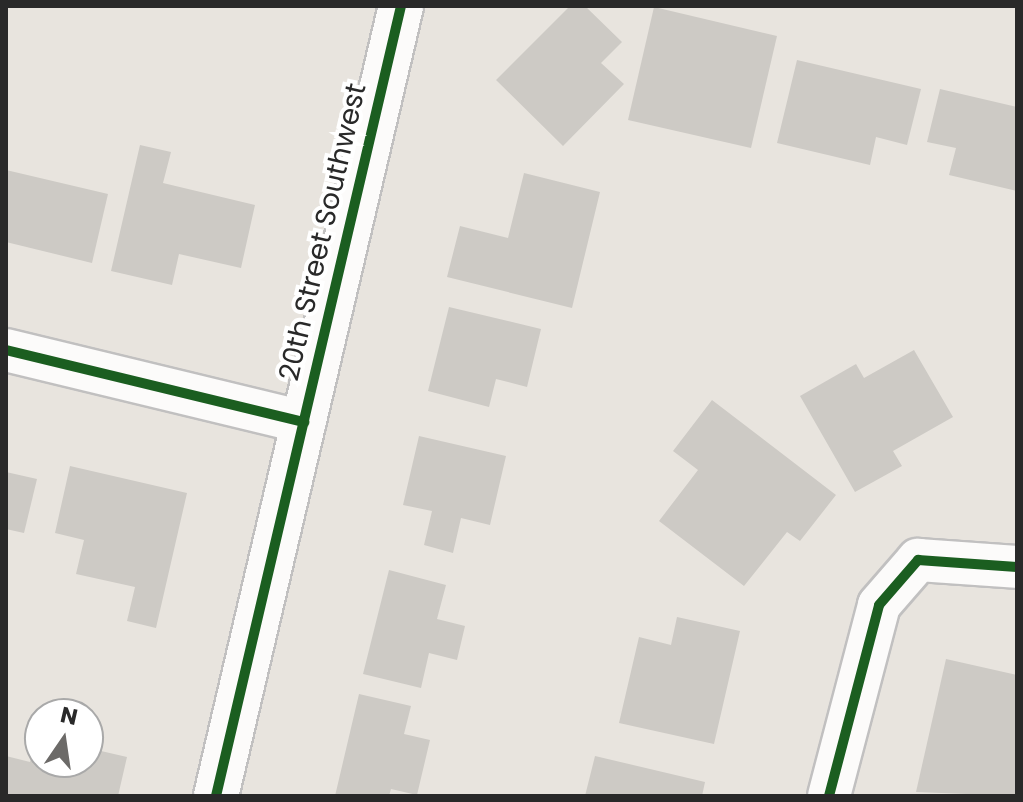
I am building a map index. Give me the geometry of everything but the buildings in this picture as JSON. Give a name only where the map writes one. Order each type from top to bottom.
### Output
[{"type":"street","name":"20th Street Southwest","points":[[216,796],[401,6]]},
{"type":"street","points":[[6,350],[304,422]]},
{"type":"street","points":[[829,796],[879,605],[918,560],[1017,567]]},
{"type":"cycle path","points":[[216,796],[401,6]]},
{"type":"cycle path","points":[[6,350],[304,422]]},
{"type":"cycle path","points":[[829,796],[879,605],[918,560],[1017,567]]}]
